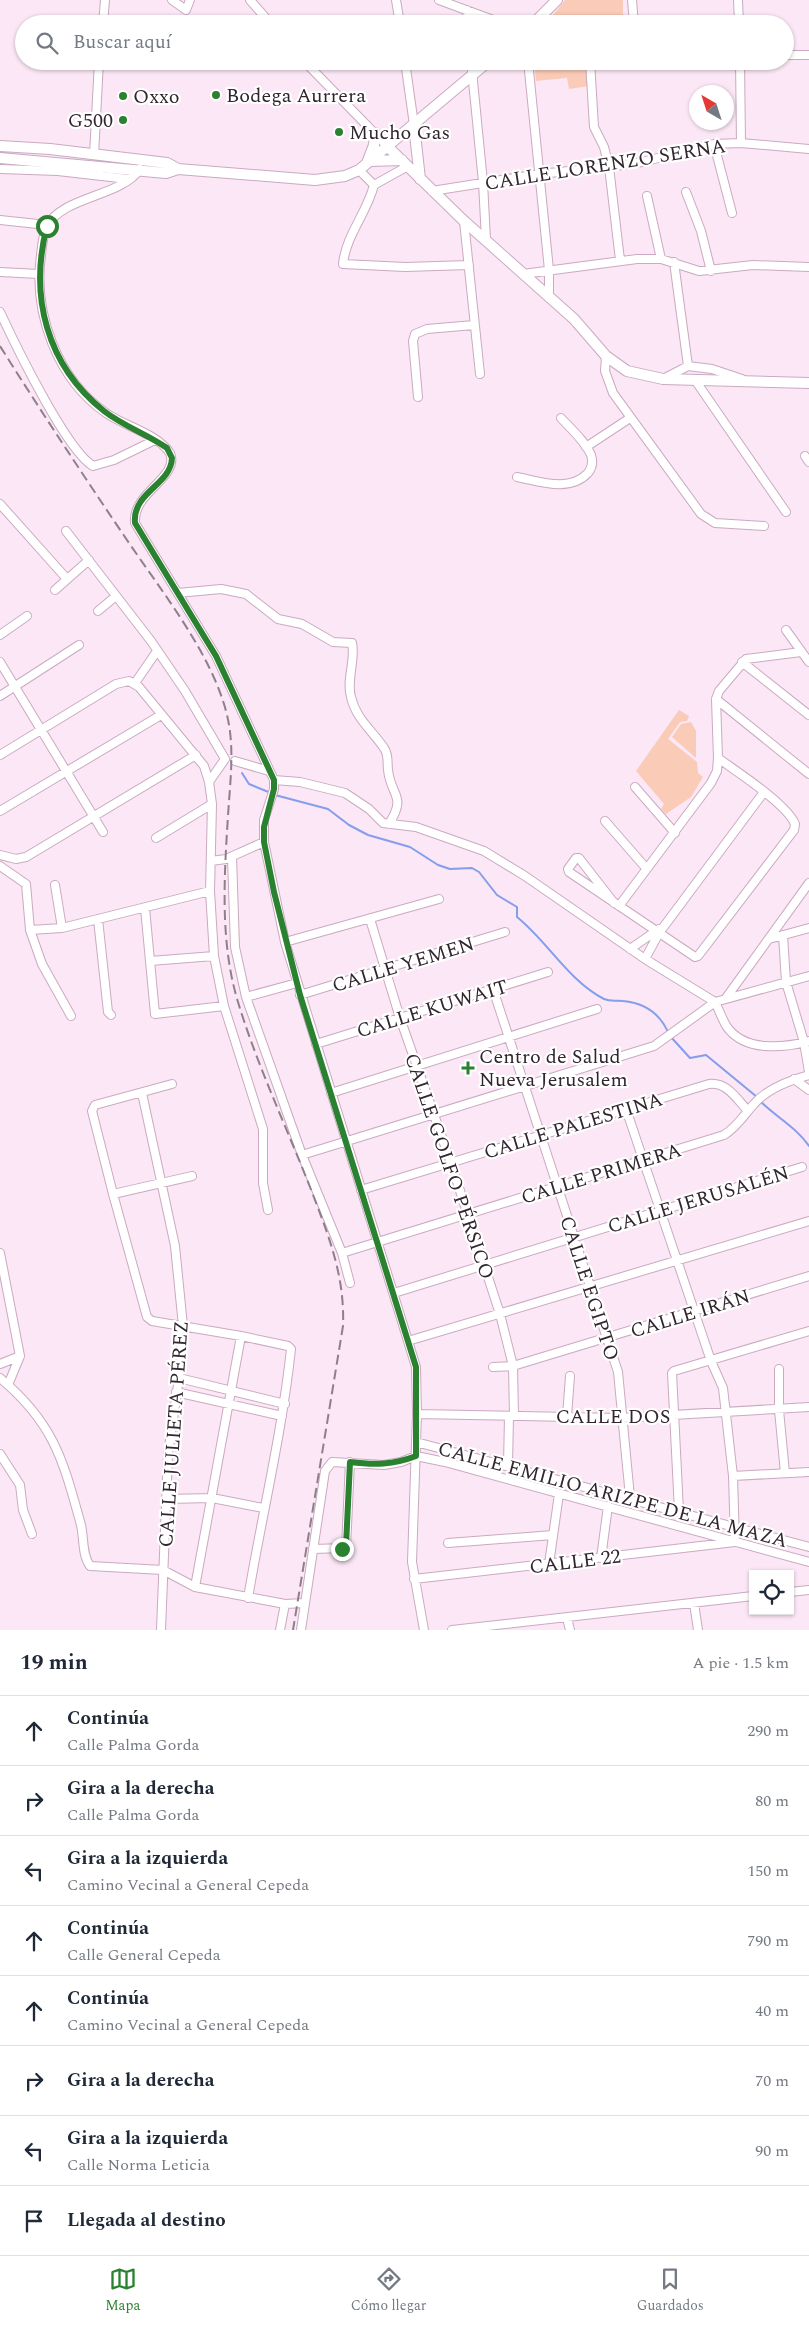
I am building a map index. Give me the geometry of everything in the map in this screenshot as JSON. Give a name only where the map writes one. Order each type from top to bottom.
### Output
[{"type":"main road","points":[[542,15],[557,0]]},
{"type":"main road","points":[[0,158],[117,169],[167,163],[178,169],[315,180],[345,176],[365,165],[388,147],[479,70]]},
{"type":"main road","points":[[414,125],[420,179]]},
{"type":"main road","points":[[365,165],[374,145],[375,133]]},
{"type":"main road","points":[[0,146],[50,148],[106,157],[140,166]]},
{"type":"main road","points":[[388,147],[464,221],[574,319],[606,356],[627,371],[663,379],[809,384]]},
{"type":"main road","points":[[56,162],[66,158],[95,160],[106,157]]},
{"type":"main road","points":[[106,157],[117,169]]},
{"type":"main road","points":[[365,165],[405,163]]},
{"type":"street","points":[[104,15],[105,0]]},
{"type":"street","points":[[172,0],[186,10],[190,0]]},
{"type":"street","points":[[250,0],[263,15]]},
{"type":"street","points":[[396,0],[398,15]]},
{"type":"street","points":[[439,0],[480,15]]},
{"type":"street","points":[[632,0],[633,15]]},
{"type":"street","points":[[738,0],[739,15]]},
{"type":"street","points":[[467,10],[467,15]]},
{"type":"street","points":[[794,55],[809,56]]},
{"type":"street","points":[[94,155],[99,70]]},
{"type":"street","points":[[313,70],[388,147]]},
{"type":"street","points":[[406,70],[414,125]]},
{"type":"street","points":[[472,70],[483,182],[486,240]]},
{"type":"street","points":[[529,70],[549,270],[549,298]]},
{"type":"street","points":[[591,70],[594,127],[604,147],[609,167],[620,260]]},
{"type":"street","points":[[740,70],[741,143]]},
{"type":"street","name":"CALLE LORENZO SERNA","points":[[432,191],[539,174],[642,162],[714,144],[741,143],[809,149]]},
{"type":"street","points":[[714,144],[732,213]]},
{"type":"street","points":[[374,185],[405,163]]},
{"type":"street","points":[[365,165],[374,185],[370,200],[345,249],[343,264],[405,268],[469,265]]},
{"type":"street","points":[[140,166],[128,180],[67,208],[56,215],[47,226],[39,274],[48,334],[66,370],[86,395],[105,412],[155,440],[170,453],[172,465],[141,500],[135,519],[138,528],[216,656],[274,780],[274,789],[264,820],[264,842],[285,942],[416,1367],[416,1456],[412,1528],[414,1579],[424,1630]]},
{"type":"street","points":[[0,170],[58,171],[128,180]]},
{"type":"street","points":[[686,192],[701,232],[711,271]]},
{"type":"street","points":[[647,196],[661,259]]},
{"type":"street","points":[[0,220],[47,226]]},
{"type":"street","points":[[464,221],[480,374]]},
{"type":"street","points":[[523,274],[620,260],[661,259],[699,271],[747,265],[809,267]]},
{"type":"street","points":[[674,262],[688,366]]},
{"type":"street","points":[[0,272],[39,274]]},
{"type":"street","points":[[0,312],[55,417],[76,450],[88,463],[93,466],[114,460],[155,440]]},
{"type":"street","points":[[418,397],[413,341],[415,334],[427,329],[474,326]]},
{"type":"street","points":[[606,356],[605,371],[608,382],[630,418],[701,514],[707,520],[715,523],[764,526]]},
{"type":"street","points":[[663,379],[688,366],[712,369],[749,382]]},
{"type":"street","points":[[695,380],[786,512]]},
{"type":"street","points":[[517,477],[556,484],[574,482],[588,473],[592,467],[590,454],[561,418]]},
{"type":"street","points":[[586,447],[630,418]]},
{"type":"street","points":[[0,504],[67,579]]},
{"type":"street","points":[[66,531],[157,651],[230,760],[268,770]]},
{"type":"street","points":[[55,590],[89,560]]},
{"type":"street","points":[[178,593],[221,589],[246,594],[278,619],[308,626],[333,642],[352,644],[350,696],[360,719],[385,749],[388,771],[397,795],[397,809],[389,824]]},
{"type":"street","points":[[98,611],[116,596]]},
{"type":"street","points":[[0,635],[27,616]]},
{"type":"street","points":[[786,630],[809,662]]},
{"type":"street","points":[[0,696],[79,645]]},
{"type":"street","points":[[135,683],[157,651]]},
{"type":"street","points":[[617,905],[675,833],[711,783],[717,770],[718,758],[714,707],[719,691],[742,662],[752,658],[801,652]]},
{"type":"street","points":[[0,662],[102,832]]},
{"type":"street","points":[[742,662],[806,713],[809,703]]},
{"type":"street","points":[[0,755],[116,684],[125,681],[135,683],[205,768],[210,782],[212,804],[210,891],[214,956],[224,1006],[264,1137],[263,1183],[268,1210]]},
{"type":"street","points":[[716,699],[809,774]]},
{"type":"street","points":[[0,810],[161,715]]},
{"type":"street","points":[[0,855],[16,859],[26,857],[196,755]]},
{"type":"street","points":[[617,905],[579,858],[576,858],[568,869],[569,872],[617,905],[659,930],[695,957],[701,954],[794,830],[794,820],[764,792],[718,758]]},
{"type":"street","points":[[210,782],[230,760]]},
{"type":"street","points":[[274,780],[300,782],[345,793],[369,809],[381,822],[416,827],[489,854],[645,959],[715,1002],[727,1026],[737,1036],[767,1047],[807,1042]]},
{"type":"street","points":[[635,787],[675,833]]},
{"type":"street","points":[[645,959],[659,930],[764,792]]},
{"type":"street","points":[[156,838],[212,804]]},
{"type":"street","points":[[605,821],[646,868]]},
{"type":"street","points":[[211,861],[232,857],[264,842]]},
{"type":"street","points":[[232,857],[235,947],[246,996],[302,1155],[342,1253],[350,1283]]},
{"type":"street","points":[[0,866],[26,884],[30,930],[42,964],[70,1016]]},
{"type":"street","points":[[726,998],[809,883]]},
{"type":"street","points":[[55,885],[62,928]]},
{"type":"street","points":[[30,930],[62,928],[210,891]]},
{"type":"street","points":[[285,942],[439,899]]},
{"type":"street","points":[[145,908],[155,1014],[224,1006]]},
{"type":"street","points":[[98,919],[108,1012],[111,1015]]},
{"type":"street","name":"CALLE GOLFO PÉRSICO","points":[[370,919],[400,1018],[451,1163],[500,1314],[513,1366],[512,1416],[508,1465]]},
{"type":"street","points":[[769,939],[809,928]]},
{"type":"street","points":[[630,949],[659,930]]},
{"type":"street","name":"CALLE YEMEN","points":[[300,995],[506,932]]},
{"type":"street","points":[[783,935],[786,982],[807,1042],[809,1074]]},
{"type":"street","points":[[150,961],[214,956]]},
{"type":"street","name":"CALLE KUWAIT","points":[[316,1044],[548,972]]},
{"type":"street","points":[[302,1155],[347,1143],[662,1042],[715,1002],[809,976]]},
{"type":"street","points":[[246,996],[297,984]]},
{"type":"street","name":"CALLE EGIPTO","points":[[493,989],[618,1372],[630,1497]]},
{"type":"street","points":[[332,1092],[597,1009]]},
{"type":"street","name":"CALLE PRIMERA","points":[[342,1253],[724,1135],[734,1127],[755,1103],[767,1094],[794,1079],[809,1074]]},
{"type":"street","points":[[794,1079],[809,1090]]},
{"type":"street","name":"CALLE PALESTINA","points":[[361,1190],[715,1083],[726,1087],[748,1111]]},
{"type":"street","points":[[172,1084],[95,1105],[92,1111],[147,1317],[152,1321],[241,1336],[288,1346],[291,1349],[285,1404],[263,1508],[248,1598]]},
{"type":"street","name":"CALLE JULIETA PÉREZ","points":[[142,1092],[175,1246],[183,1326],[179,1378],[168,1447],[161,1630]]},
{"type":"street","points":[[626,1109],[662,1210],[711,1361],[724,1388],[733,1476],[735,1542]]},
{"type":"street","name":"CALLE JERUSALÉN","points":[[394,1292],[802,1167]]},
{"type":"street","points":[[113,1194],[192,1176]]},
{"type":"street","points":[[408,1341],[809,1221]]},
{"type":"street","points":[[0,1253],[20,1356],[8,1385]]},
{"type":"street","name":"CALLE IRÁN","points":[[493,1367],[513,1366],[809,1276]]},
{"type":"street","points":[[679,1511],[672,1373],[676,1369],[711,1361],[809,1331]]},
{"type":"street","points":[[195,1588],[241,1336]]},
{"type":"street","points":[[0,1364],[20,1356]]},
{"type":"street","points":[[779,1369],[779,1410],[785,1473]]},
{"type":"street","points":[[567,1416],[570,1376]]},
{"type":"street","points":[[0,1378],[29,1406],[49,1432],[64,1464],[82,1530],[88,1565],[92,1568],[163,1570],[195,1588],[285,1604],[305,1603]]},
{"type":"street","points":[[179,1378],[285,1404]]},
{"type":"street","points":[[176,1392],[282,1416]]},
{"type":"street","name":"CALLE DOS","points":[[417,1414],[621,1418],[809,1407]]},
{"type":"street","name":"CALLE EMILIO ARIZPE DE LA MAZA","points":[[416,1442],[630,1497],[809,1547]]},
{"type":"street","points":[[0,1454],[20,1485],[23,1510],[32,1534]]},
{"type":"street","points":[[301,1630],[325,1471],[332,1462],[384,1465],[401,1462],[416,1456]]},
{"type":"street","name":"CALLE EMILIO ARIZPE DE LA MAZA","points":[[416,1456],[608,1506],[809,1562]]},
{"type":"street","points":[[313,1549],[342,1549],[346,1546],[350,1462]]},
{"type":"street","points":[[733,1476],[809,1472]]},
{"type":"street","points":[[549,1564],[559,1494]]},
{"type":"street","points":[[166,1499],[212,1498],[263,1508]]},
{"type":"street","points":[[601,1558],[608,1506]]},
{"type":"street","points":[[448,1543],[553,1535]]},
{"type":"street","name":"CALLE 22","points":[[414,1579],[735,1542]]},
{"type":"street","points":[[794,1592],[809,1590]]},
{"type":"street","points":[[452,1630],[509,1627],[567,1618],[749,1596]]},
{"type":"street","points":[[694,1603],[698,1630]]},
{"type":"street","points":[[280,1630],[285,1604]]},
{"type":"street","points":[[567,1618],[570,1630]]},
{"type":"shaded area","points":[[565,0],[623,0],[623,15],[553,15]]},
{"type":"shaded area","points":[[535,70],[588,70],[589,86],[569,89],[567,78],[536,81]]},
{"type":"shaded area","points":[[679,710],[689,716],[687,721],[680,722],[668,739],[697,762],[698,773],[703,777],[691,797],[666,814],[661,809],[664,804],[636,771]]},
{"type":"shaded area","points":[[691,722],[696,731],[696,758],[672,737],[681,724]]},
{"type":"waterway","points":[[242,773],[249,784],[271,793]]},
{"type":"waterway","points":[[275,795],[328,809],[349,825],[368,835],[410,847],[438,865],[450,869],[472,868],[479,872],[497,895],[517,907],[517,917],[580,982],[604,999],[631,1002],[644,1006],[660,1019],[668,1032]]},
{"type":"waterway","points":[[670,1036],[690,1058],[706,1055],[757,1097]]},
{"type":"waterway","points":[[760,1101],[798,1133],[809,1146]]},
{"type":"railway","points":[[0,346],[80,470],[186,626],[211,670],[227,715],[231,740],[231,765],[225,863],[225,910],[228,957],[232,980],[254,1049],[329,1238],[338,1272],[343,1307],[343,1326],[293,1630]]},
{"type":"place","name":"Bodega Aurrera","points":[[216,95]]},
{"type":"place","name":"Oxxo","points":[[123,96]]},
{"type":"place","name":"G500","points":[[123,120]]},
{"type":"place","name":"Mucho Gas","points":[[339,132]]},
{"type":"place","name":"Centro de Salud Nueva Jerusalem","points":[[468,1068]]},
{"type":"route","points":[[47,226],[39,274],[44,315],[48,334],[55,351],[66,370],[86,395],[105,412],[167,448],[172,458],[172,465],[169,471],[137,506],[135,523],[216,656],[274,780],[274,789],[264,820],[264,842],[285,942],[416,1367],[416,1456],[401,1462],[384,1465],[350,1462],[346,1546],[342,1549]]}]
